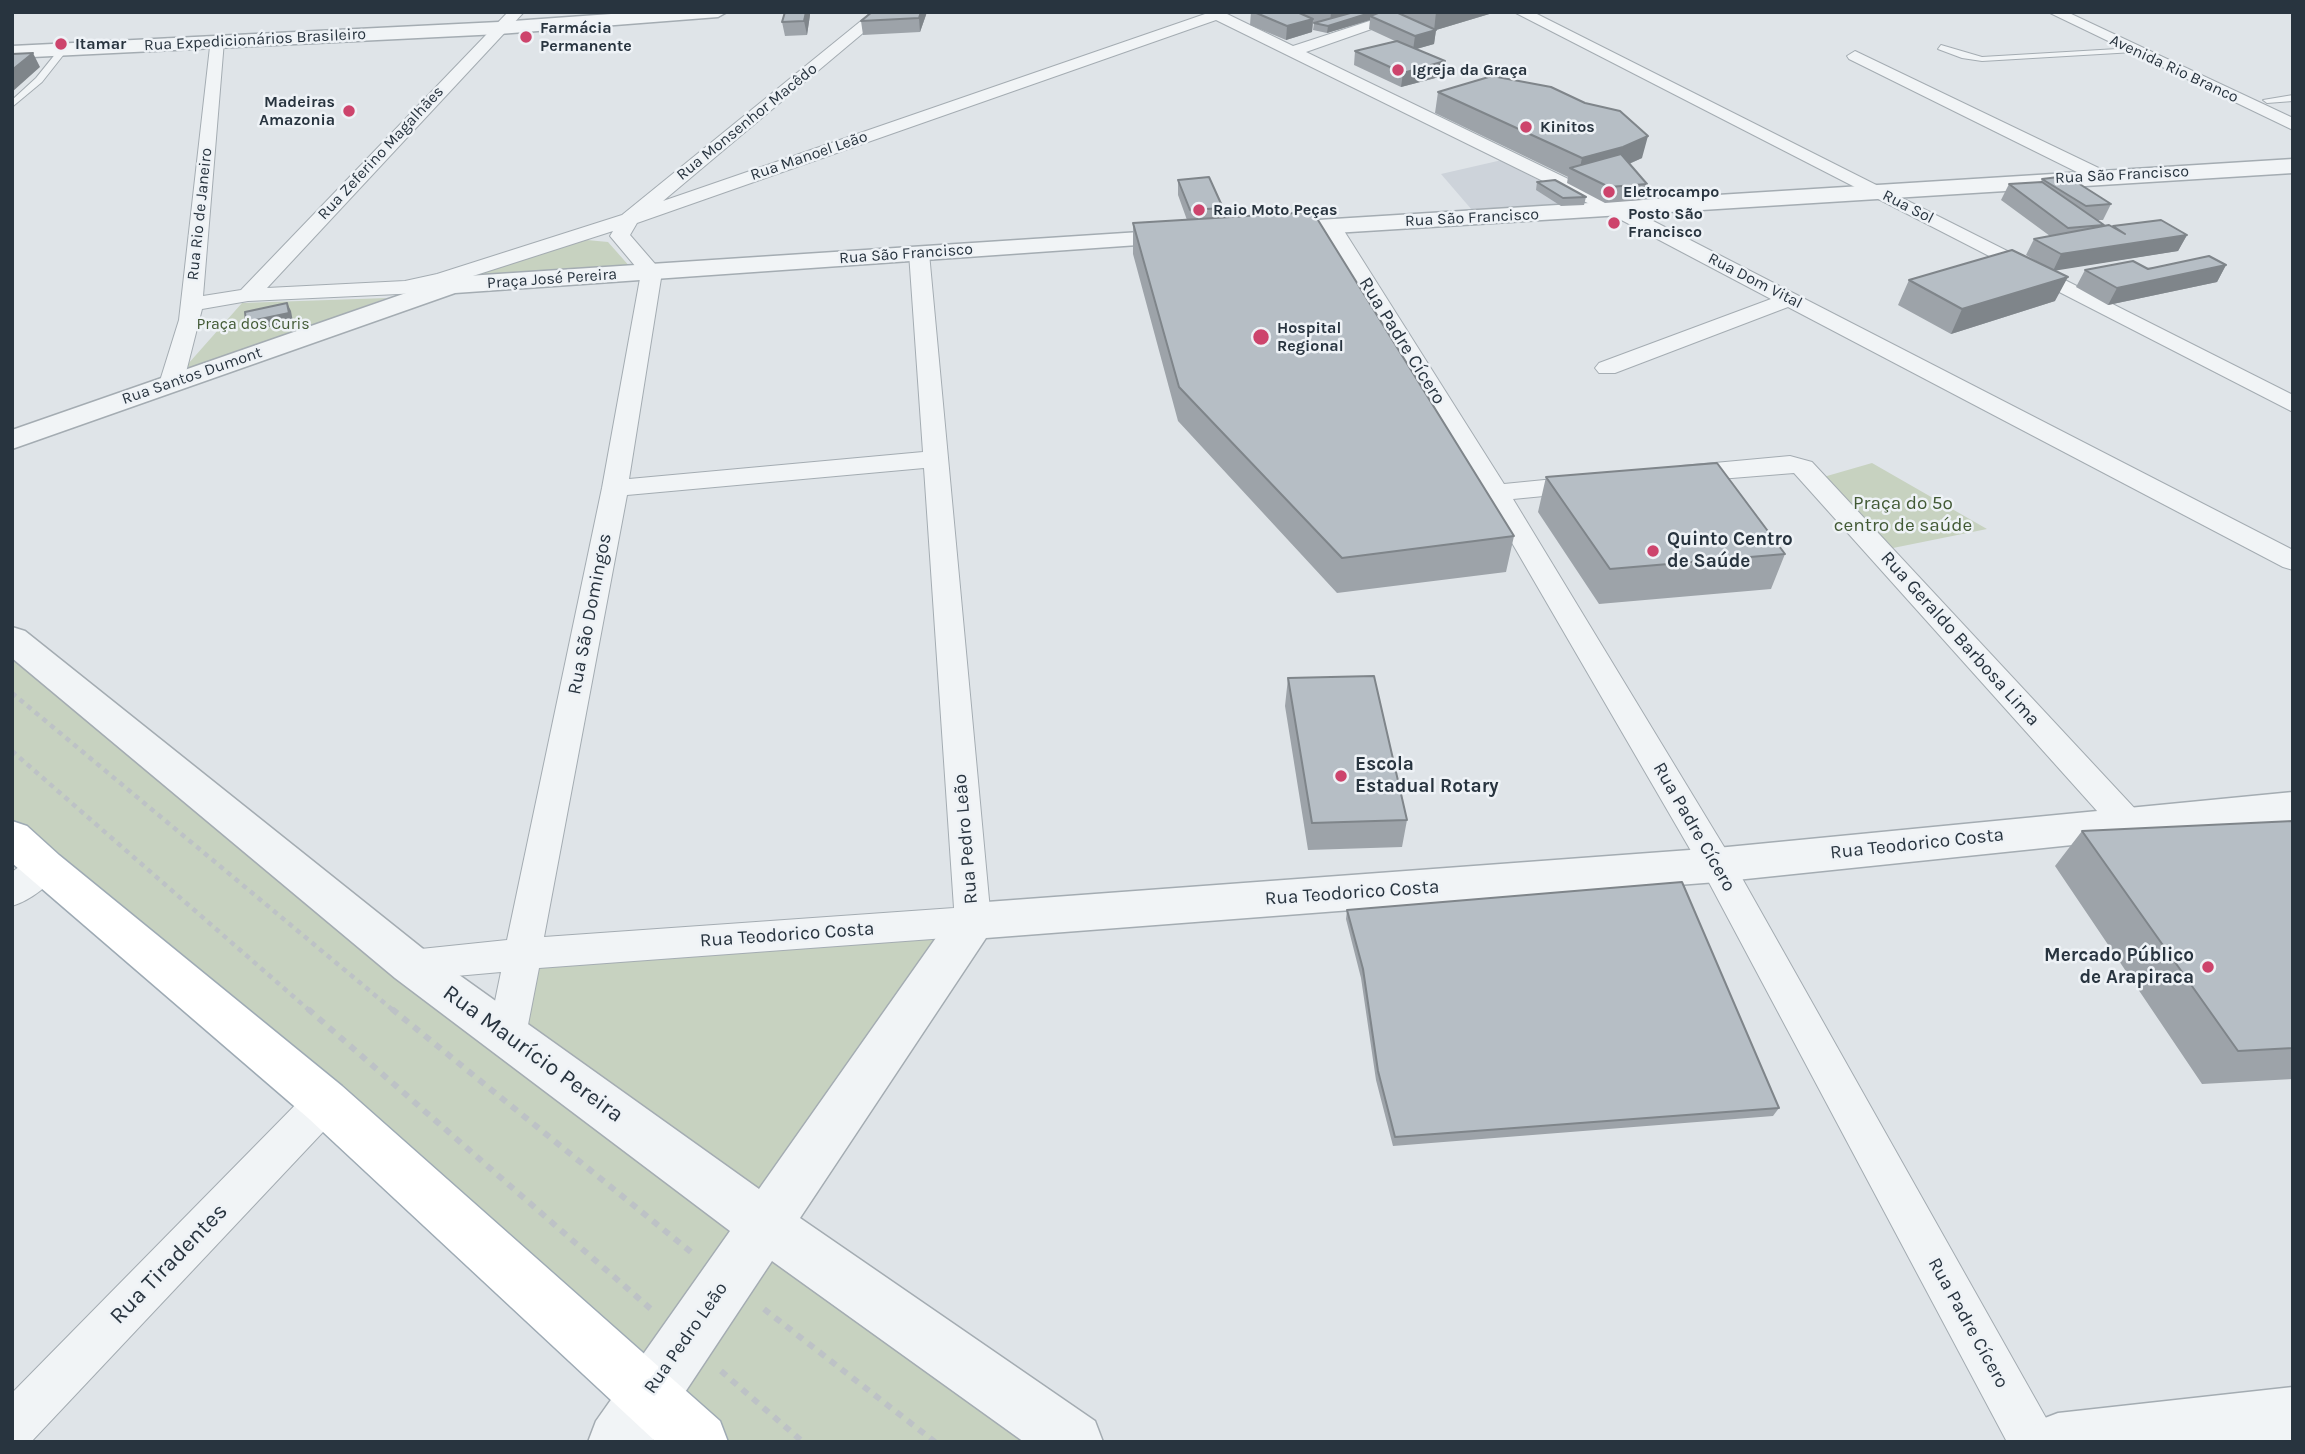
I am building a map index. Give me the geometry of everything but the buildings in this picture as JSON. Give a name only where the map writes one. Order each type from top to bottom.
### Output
[{"type":"main road","points":[[23,865],[325,1102],[699,1442]]},
{"type":"street","name":"Rua Zeferino Magalhães","points":[[248,295],[517,12]]},
{"type":"street","points":[[560,12],[624,18],[718,12]]},
{"type":"street","name":"Rua Monsenhor Macêdo","points":[[624,228],[881,12]]},
{"type":"street","points":[[1290,52],[1413,12]]},
{"type":"street","name":"Rua Sol","points":[[1521,12],[2293,405]]},
{"type":"street","name":"Avenida Rio Branco","points":[[2054,12],[2293,125]]},
{"type":"street","name":"Rua Manoel Leão","points":[[399,289],[624,228],[1214,14]]},
{"type":"street","name":"Rua Dom Vital","points":[[1214,14],[1617,210],[2293,561]]},
{"type":"street","name":"Rua Expedicionários Brasileiro","points":[[12,52],[499,28],[624,18]]},
{"type":"street","name":"Rua Rio de Janeiro","points":[[171,384],[190,320],[216,41]]},
{"type":"street","points":[[1855,56],[2100,176]]},
{"type":"street","name":"Rua São Francisco","points":[[1245,232],[1617,210],[2100,176],[2293,166]]},
{"type":"street","name":"Rua Padre Cícero","points":[[1331,226],[1496,493],[1717,865],[2033,1442]]},
{"type":"street","points":[[624,228],[652,272]]},
{"type":"street","name":"Rua São Francisco","points":[[652,272],[1205,234]]},
{"type":"street","name":"Rua Pedro Leão","points":[[617,1442],[646,1395],[973,921],[919,253]]},
{"type":"street","name":"Praça José Pereira","points":[[452,285],[652,272]]},
{"type":"street","name":"Rua São Domingos","points":[[507,1034],[525,954],[615,488],[652,272]]},
{"type":"street","points":[[191,304],[248,295],[452,285]]},
{"type":"street","name":"Rua Santos Dumont","points":[[12,440],[452,285]]},
{"type":"street","points":[[1607,368],[1790,299]]},
{"type":"street","points":[[615,488],[934,459]]},
{"type":"street","name":"Rua Geraldo Barbosa Lima","points":[[1656,477],[1790,464],[1802,467],[2127,822]]},
{"type":"street","points":[[1496,493],[1603,482]]},
{"type":"street","name":"Rua Maurício Pereira","points":[[12,639],[411,965],[764,1224],[1074,1442]]},
{"type":"street","name":"Rua Teodorico Costa","points":[[411,965],[525,954],[1717,865],[2293,807]]},
{"type":"street","name":"Rua Tiradentes","points":[[12,1427],[325,1102]]},
{"type":"street","points":[[2058,1442],[2293,1416]]},
{"type":"lane","points":[[1941,47],[1965,57],[1982,59],[2134,50]]},
{"type":"lane","points":[[12,105],[39,80],[64,49]]},
{"type":"lane","points":[[2267,100],[2293,98]]},
{"type":"path","points":[[12,693],[323,953],[726,1280],[934,1442]]},
{"type":"path","points":[[12,751],[803,1442]]},
{"type":"shaded area","points":[[1502,160],[1584,205],[1472,210],[1441,174]]},
{"type":"green space","points":[[587,240],[608,242],[631,268],[432,285]]},
{"type":"green space","name":"Praça dos Curis","points":[[387,298],[180,373],[242,303]]},
{"type":"green space","name":"Praça do 5º centro de saúde","points":[[1872,463],[1987,529],[1893,548],[1820,478]]},
{"type":"green space","points":[[12,639],[506,1034],[525,954],[973,921],[765,1224],[1074,1442],[699,1442],[12,837]]},
{"type":"place","name":"Farmácia Permanente","points":[[526,37]]},
{"type":"place","name":"Itamar","points":[[61,44]]},
{"type":"place","name":"Igreja da Graça","points":[[1398,70]]},
{"type":"place","name":"Madeiras Amazonia","points":[[349,111]]},
{"type":"place","name":"Kinitos","points":[[1526,127]]},
{"type":"place","name":"Eletrocampo","points":[[1609,192]]},
{"type":"place","name":"Raio Moto Peças","points":[[1199,210]]},
{"type":"place","name":"Posto São Francisco","points":[[1614,223]]},
{"type":"place","name":"Hospital Regional","points":[[1261,337]]},
{"type":"place","name":"Quinto Centro de Saúde","points":[[1653,551]]},
{"type":"place","name":"Escola Estadual Rotary","points":[[1341,776]]},
{"type":"place","name":"Mercado Público de Arapiraca","points":[[2208,967]]}]
